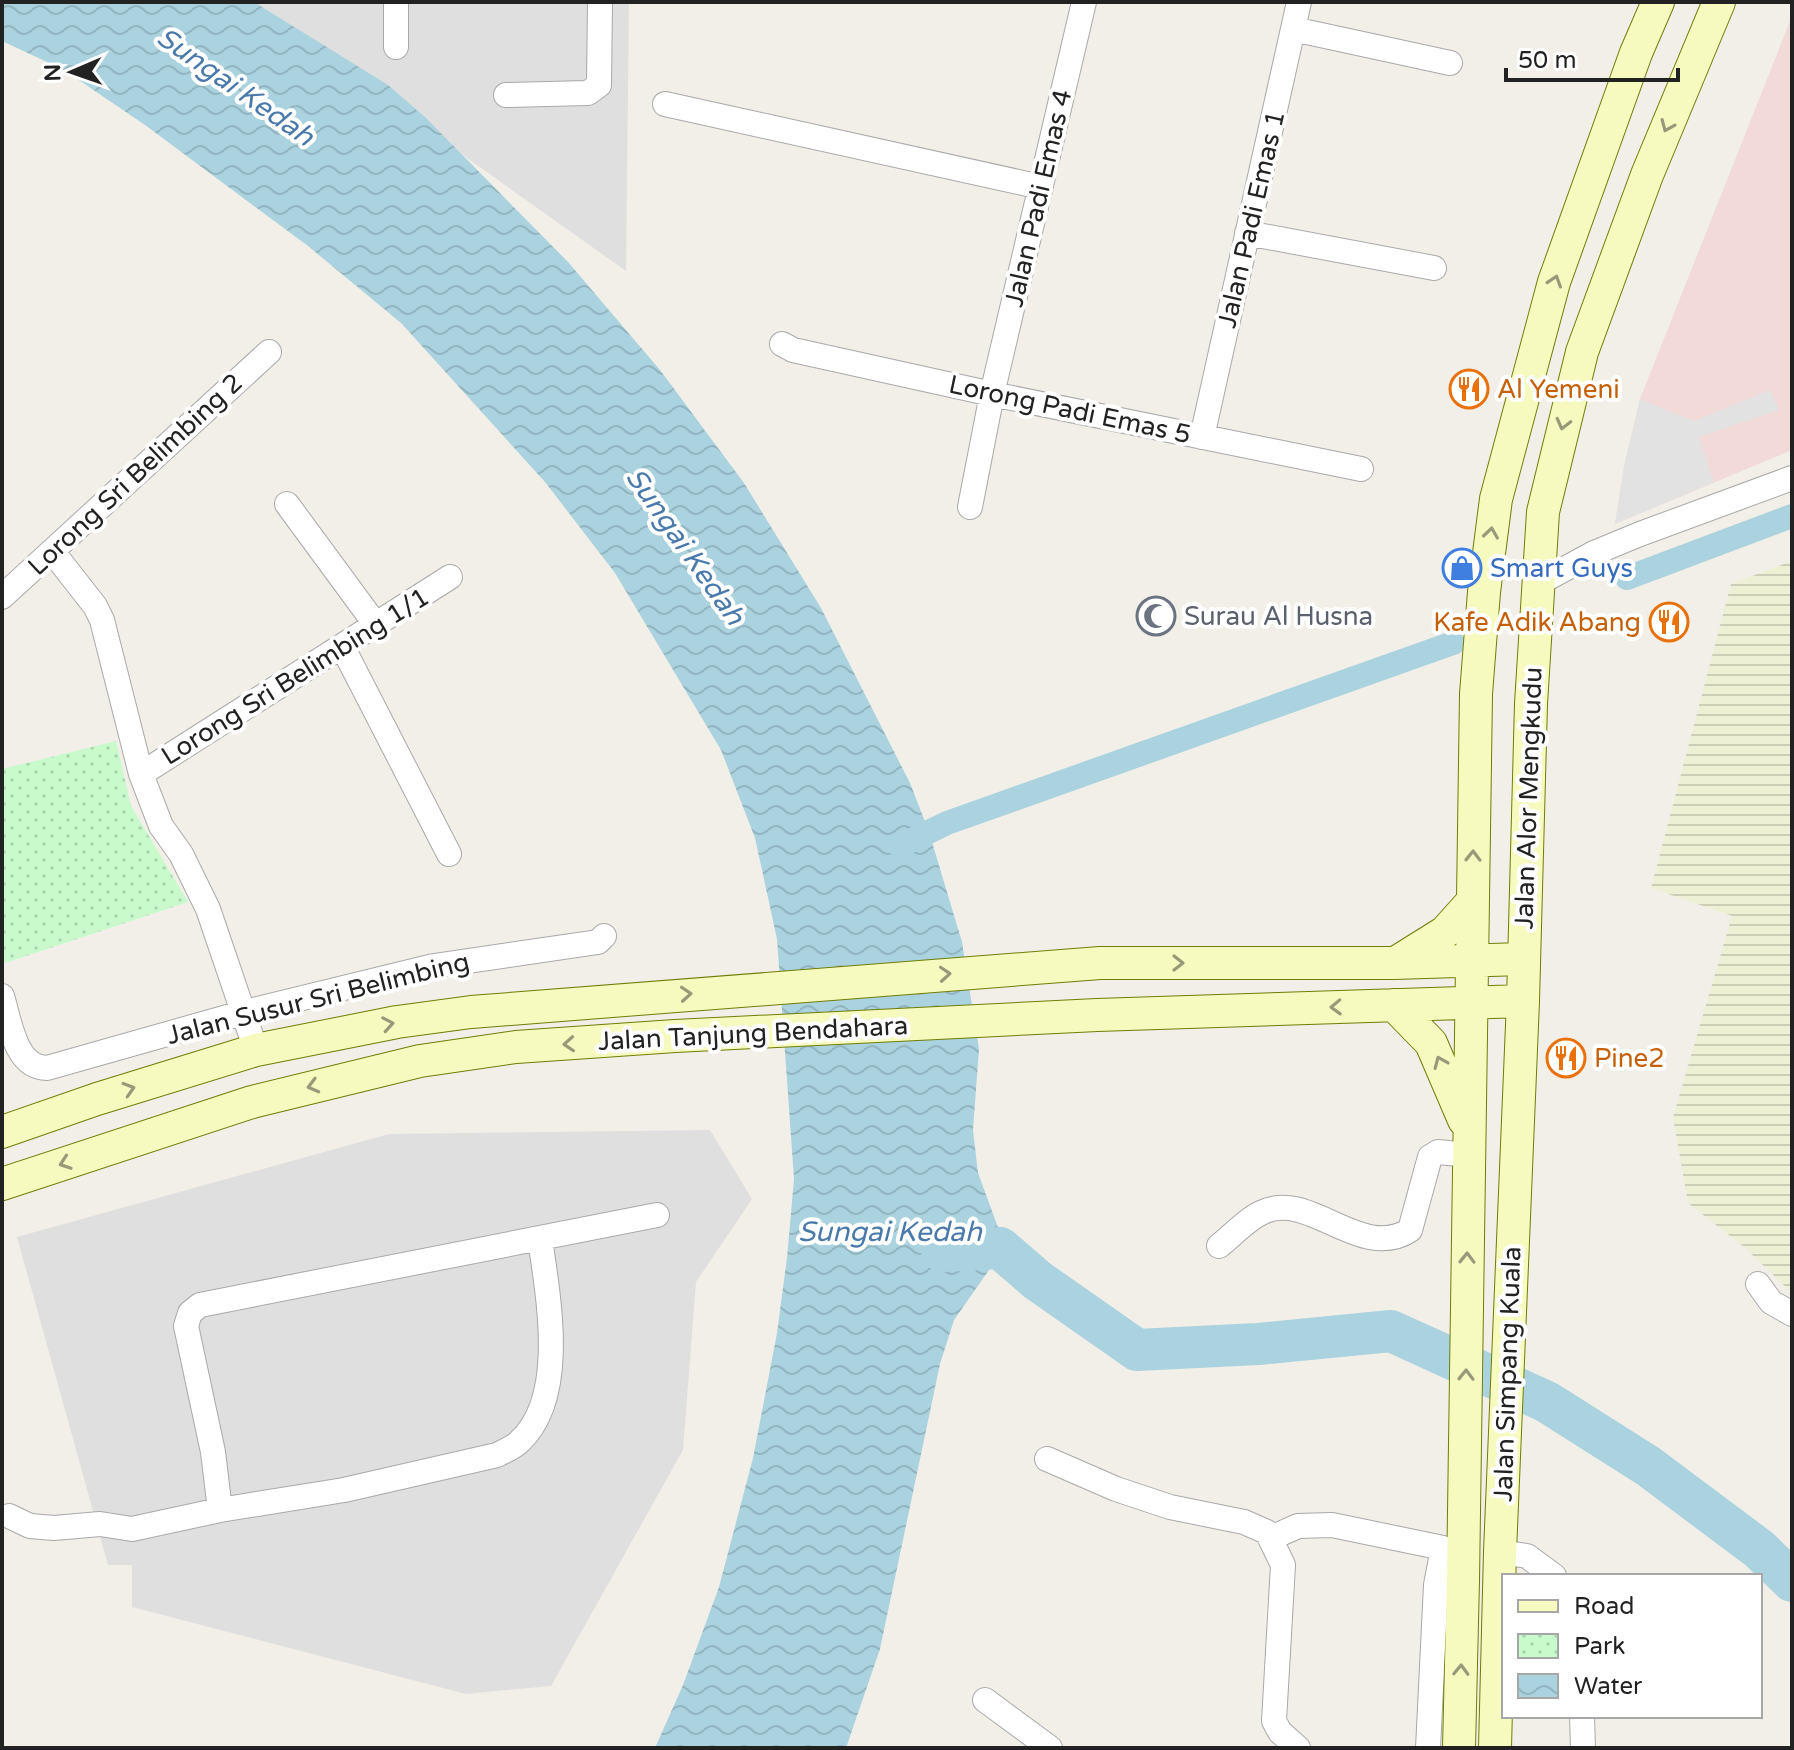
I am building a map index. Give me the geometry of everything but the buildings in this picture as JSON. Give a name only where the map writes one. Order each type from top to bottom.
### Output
[{"type":"main road","name":"Jalan Alor Mengkudu","points":[[1470,1004],[1476,694],[1484,592],[1496,499],[1554,282],[1636,53],[1658,2]]},
{"type":"main road","name":"Jalan Alor Mengkudu","points":[[1523,1001],[1522,959],[1539,542],[1550,476],[1582,352],[1647,175],[1719,2]]},
{"type":"main road","points":[[1394,963],[1445,932],[1471,903]]},
{"type":"main road","name":"Jalan Tanjung Bendahara","points":[[2,1132],[256,1050],[397,1022],[471,1012],[1100,963],[1394,963],[1522,959]]},
{"type":"main road","name":"Jalan Tanjung Bendahara","points":[[2,1184],[252,1102],[420,1061],[516,1047],[1097,1015],[1523,1001]]},
{"type":"main road","name":"Jalan Simpang Kuala","points":[[1495,1748],[1505,1415],[1523,1001]]},
{"type":"main road","name":"Jalan Simpang Kuala","points":[[1459,1748],[1454,1542],[1465,1414],[1470,1004]]},
{"type":"main road","points":[[1394,1005],[1431,1043],[1468,1142]]},
{"type":"street","points":[[396,2],[396,47]]},
{"type":"street","points":[[506,95],[594,91],[599,85],[600,2]]},
{"type":"street","name":"Jalan Padi Emas 4","points":[[970,507],[992,394],[1084,2]]},
{"type":"street","name":"Jalan Padi Emas 1","points":[[1202,437],[1299,2]]},
{"type":"street","points":[[1293,29],[1450,63]]},
{"type":"street","points":[[665,104],[1041,187]]},
{"type":"street","points":[[1247,233],[1434,268]]},
{"type":"street","name":"Lorong Padi Emas 5","points":[[782,344],[793,350],[992,394],[1361,469]]},
{"type":"street","name":"Lorong Sri Belimbing 2","points":[[2,597],[269,352]]},
{"type":"street","points":[[1537,584],[1628,538],[1792,478]]},
{"type":"street","points":[[287,504],[376,625]]},
{"type":"street","points":[[52,551],[95,606],[102,620],[141,774],[161,826],[181,854],[208,909],[256,1050]]},
{"type":"street","name":"Lorong Sri Belimbing 1/1","points":[[141,774],[450,577]]},
{"type":"street","points":[[342,646],[449,854]]},
{"type":"street","name":"Jalan Susur Sri Belimbing","points":[[2,996],[22,1057],[33,1067],[47,1068],[245,1012],[434,966],[598,942],[604,936]]},
{"type":"street","points":[[1219,1246],[1264,1211],[1277,1208],[1311,1214],[1344,1230],[1383,1239],[1400,1237],[1410,1230],[1430,1157],[1468,1142]]},
{"type":"street","points":[[220,1510],[213,1452],[186,1326],[190,1313],[200,1305],[657,1215]]},
{"type":"street","points":[[12,1514],[30,1526],[54,1528],[100,1524],[132,1529],[220,1510],[344,1490],[497,1455],[518,1444],[534,1424],[552,1356],[551,1321],[540,1239]]},
{"type":"street","points":[[1758,1284],[1771,1302],[1792,1314]]},
{"type":"street","points":[[1047,1459],[1116,1489],[1156,1502],[1244,1522],[1267,1532],[1283,1565],[1274,1721],[1280,1732],[1298,1748]]},
{"type":"street","points":[[1271,1538],[1298,1526],[1332,1525],[1454,1542],[1436,1585],[1428,1748]]},
{"type":"street","points":[[1500,1552],[1527,1556],[1551,1574]]},
{"type":"street","points":[[985,1700],[1050,1748]]},
{"type":"street","points":[[1582,1718],[1583,1748]]},
{"type":"shaded area","points":[[241,2],[629,2],[626,271],[360,82]]},
{"type":"shaded area","points":[[1792,16],[1792,450],[1615,524],[1640,399]]},
{"type":"shaded area","points":[[1770,390],[1779,410],[1699,437],[1714,482],[1615,524],[1640,399],[1694,421]]},
{"type":"shaded area","points":[[710,1130],[752,1199],[696,1282],[683,1450],[551,1686],[466,1694],[132,1607],[132,1565],[108,1565],[17,1237],[389,1134]]},
{"type":"green space","points":[[1792,561],[1792,1293],[1743,1246],[1688,1203],[1673,1117],[1732,916],[1651,888],[1731,584]]},
{"type":"green space","points":[[116,741],[131,806],[188,902],[5,963],[2,952],[2,769]]},
{"type":"water","name":"Sungai Kedah","points":[[2,2],[254,2],[388,85],[425,117],[568,262],[660,370],[744,483],[821,608],[910,783],[929,832],[962,942],[979,1049],[973,1130],[978,1173],[999,1230],[1000,1248],[989,1270],[954,1320],[940,1364],[880,1649],[846,1748],[655,1748],[683,1685],[719,1587],[753,1458],[777,1333],[794,1179],[777,939],[755,838],[721,750],[615,573],[545,482],[401,323],[308,246],[145,125],[64,70],[2,41]]},
{"type":"waterway","points":[[1627,578],[1792,516]]},
{"type":"waterway","points":[[900,846],[947,823],[1453,643]]},
{"type":"waterway","points":[[942,1251],[1000,1248],[1037,1280],[1137,1350],[1258,1344],[1391,1331],[1547,1402],[1648,1466],[1759,1549],[1792,1581]]},
{"type":"place","name":"Al Yemeni","points":[[1469,389]]},
{"type":"place","name":"Smart Guys","points":[[1462,568]]},
{"type":"place","name":"Surau Al Husna","points":[[1156,616]]},
{"type":"place","name":"Kafe Adik Abang","points":[[1669,622]]},
{"type":"place","name":"Pine2","points":[[1566,1058]]}]
